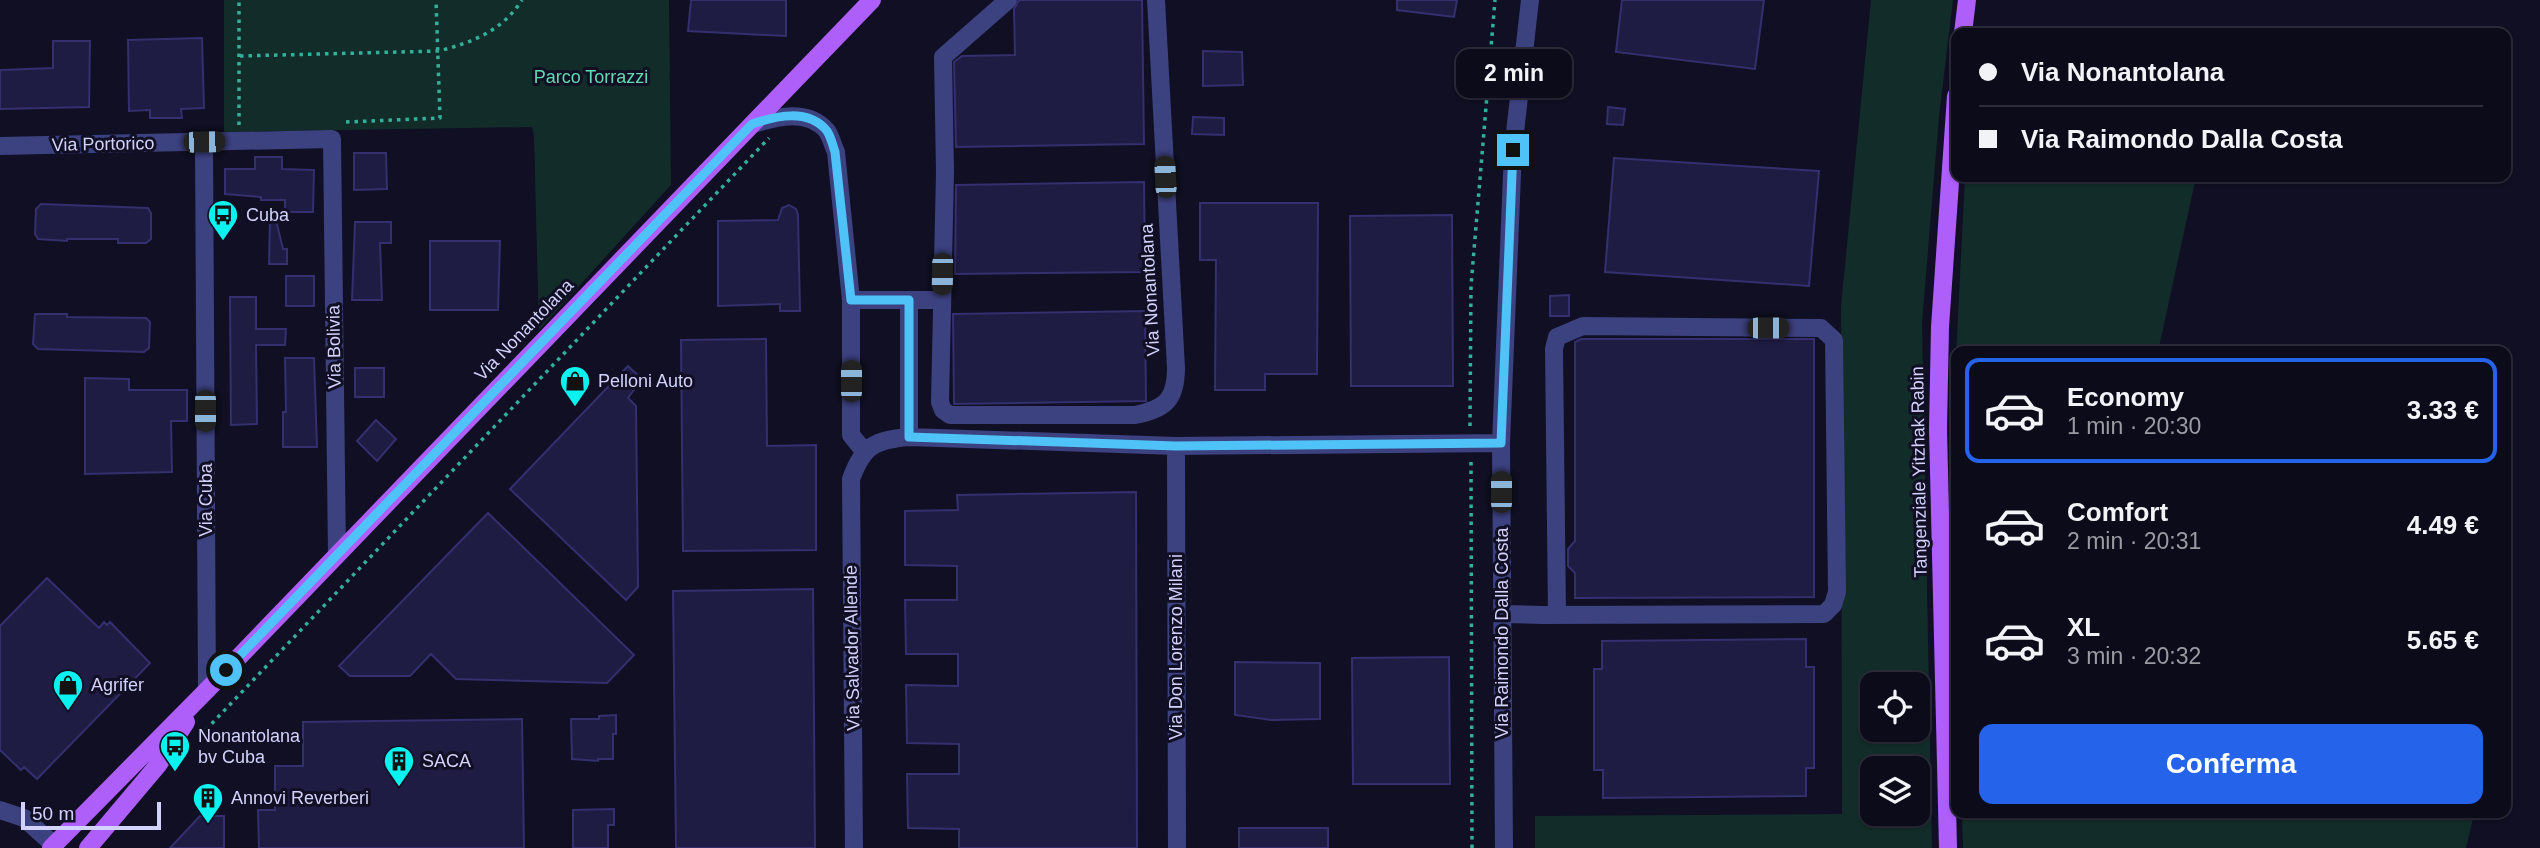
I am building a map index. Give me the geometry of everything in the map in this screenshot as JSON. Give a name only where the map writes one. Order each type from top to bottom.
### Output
[{"type":"main road","name":"Via Nonantolana","points":[[53,847],[872,0]]},
{"type":"main road","points":[[1964,28],[1967,0]]},
{"type":"main road","name":"Tangenziale Yitzhak Rabin","points":[[1948,848],[1938,429],[1940,327],[1951,168]]},
{"type":"main road","name":"Via Nonantolana","points":[[88,848],[158,765],[207,690]]},
{"type":"street","points":[[851,300],[942,300],[945,172],[943,57],[1008,0]]},
{"type":"street","name":"Via Nonantolana","points":[[942,300],[940,402],[943,410],[950,415],[1135,415],[1152,412],[1171,399],[1176,384],[1176,368],[1156,0]]},
{"type":"street","name":"Via Raimondo Dalla Costa","points":[[1503,848],[1501,443],[1513,150],[1530,0]]},
{"type":"street","points":[[752,124],[782,115],[811,119],[827,131],[835,152],[851,300],[851,435],[864,451],[885,439],[909,437],[1176,446],[1501,443]]},
{"type":"street","name":"Via Portorico","points":[[0,146],[332,139]]},
{"type":"street","name":"Via Bolivia","points":[[332,139],[337,555]]},
{"type":"street","name":"Via Cuba","points":[[204,142],[207,690]]},
{"type":"street","points":[[909,300],[909,437]]},
{"type":"street","points":[[1502,614],[1556,615],[1824,614],[1833,606],[1837,592],[1834,340],[1829,334],[1821,328],[1583,326],[1557,337],[1554,349],[1556,615]]},
{"type":"street","name":"Via Don Lorenzo Milani","points":[[1176,446],[1177,848]]},
{"type":"street","name":"Via Salvador Allende","points":[[854,848],[850,479],[864,451]]},
{"type":"street","points":[[0,810],[24,818],[53,847]]},
{"type":"path","points":[[239,0],[239,141]]},
{"type":"path","points":[[346,122],[440,118],[436,0]]},
{"type":"path","points":[[240,56],[439,51],[470,43],[497,29],[522,0]]},
{"type":"path","points":[[226,707],[790,116]]},
{"type":"green space","name":"Parco Torrazzi","points":[[224,0],[669,0],[671,185],[539,330],[532,127],[224,132]]},
{"type":"green space","points":[[1871,0],[1953,0],[1939,116],[1922,324],[1929,672],[1860,672],[1860,742],[1930,742],[1932,848],[1535,848],[1535,816],[1842,814],[1841,306]]},
{"type":"green space","points":[[1965,182],[2195,182],[2159,346],[1956,346]]},
{"type":"green space","points":[[1962,818],[2473,818],[2466,848],[1963,848]]},
{"type":"building","points":[[691,0],[786,0],[786,36],[688,31]]},
{"type":"building","points":[[1019,0],[1142,0],[1144,144],[956,147],[954,62],[962,56],[1015,55],[1014,9]]},
{"type":"building","points":[[1397,0],[1457,0],[1454,17],[1397,10]]},
{"type":"building","points":[[1622,0],[1764,0],[1755,69],[1616,52]]},
{"type":"building","points":[[202,38],[204,108],[181,109],[182,118],[150,118],[150,110],[129,111],[128,40]]},
{"type":"building","points":[[53,41],[90,41],[89,107],[0,109],[0,70],[53,68]]},
{"type":"building","points":[[1203,51],[1242,52],[1243,85],[1203,86]]},
{"type":"building","points":[[1608,107],[1625,109],[1623,125],[1607,124]]},
{"type":"building","points":[[1193,117],[1224,118],[1224,135],[1192,134]]},
{"type":"building","points":[[354,153],[386,153],[387,189],[354,190]]},
{"type":"building","points":[[255,157],[282,157],[282,169],[314,170],[313,212],[285,212],[285,200],[261,200],[261,197],[225,194],[225,169],[255,169]]},
{"type":"building","points":[[1614,158],[1819,171],[1809,286],[1605,272]]},
{"type":"building","points":[[1144,182],[1145,272],[955,274],[956,185]]},
{"type":"building","points":[[1200,203],[1318,203],[1317,374],[1265,374],[1265,390],[1215,390],[1216,260],[1200,260]]},
{"type":"building","points":[[41,204],[148,208],[151,213],[151,239],[146,243],[118,243],[118,239],[38,239],[35,234],[36,209]]},
{"type":"building","points":[[789,205],[796,209],[798,215],[800,311],[780,311],[780,304],[718,306],[718,221],[778,220],[782,208]]},
{"type":"building","points":[[1452,215],[1453,386],[1351,386],[1350,216]]},
{"type":"building","points":[[275,216],[283,249],[287,249],[287,264],[269,264],[270,217]]},
{"type":"building","points":[[355,222],[391,222],[391,243],[380,243],[382,300],[352,300]]},
{"type":"building","points":[[430,241],[500,241],[498,310],[430,310]]},
{"type":"building","points":[[286,276],[314,276],[314,306],[286,306]]},
{"type":"building","points":[[1569,295],[1569,316],[1550,316],[1550,296]]},
{"type":"building","points":[[230,297],[256,297],[256,329],[286,329],[285,345],[256,345],[257,424],[231,425]]},
{"type":"building","points":[[1145,311],[1146,401],[954,404],[953,314]]},
{"type":"building","points":[[35,314],[146,318],[150,322],[149,348],[144,352],[38,349],[33,344]]},
{"type":"building","points":[[766,339],[767,446],[816,445],[816,550],[683,551],[681,340]]},
{"type":"building","points":[[1581,339],[1814,339],[1814,597],[1575,598],[1575,573],[1568,566],[1568,549],[1575,541],[1575,342]]},
{"type":"building","points":[[285,358],[314,358],[317,447],[283,447],[283,412],[286,412]]},
{"type":"building","points":[[628,366],[642,379],[628,398],[636,406],[638,587],[626,600],[510,489]]},
{"type":"building","points":[[355,368],[384,368],[384,397],[355,397]]},
{"type":"building","points":[[85,378],[129,379],[129,390],[187,390],[187,421],[171,421],[172,472],[85,474]]},
{"type":"building","points":[[376,420],[396,439],[377,461],[357,441]]},
{"type":"building","points":[[1136,492],[1137,848],[959,848],[959,829],[908,828],[907,774],[959,774],[959,744],[907,743],[906,685],[958,686],[958,654],[906,654],[905,600],[957,600],[957,566],[905,565],[905,511],[958,510],[957,495]]},
{"type":"building","points":[[488,513],[634,655],[607,683],[456,679],[431,654],[410,676],[350,676],[339,666]]},
{"type":"building","points":[[47,578],[99,628],[104,622],[107,625],[110,622],[150,663],[37,779],[24,767],[21,770],[0,750],[0,626]]},
{"type":"building","points":[[813,589],[815,848],[676,848],[673,591]]},
{"type":"building","points":[[1806,639],[1806,667],[1814,667],[1814,768],[1806,768],[1806,796],[1603,798],[1603,770],[1594,770],[1594,669],[1602,669],[1602,641]]},
{"type":"building","points":[[1449,657],[1450,784],[1353,784],[1352,658]]},
{"type":"building","points":[[1235,662],[1320,663],[1320,719],[1271,720],[1235,715]]},
{"type":"building","points":[[616,715],[613,759],[572,759],[571,719],[599,719],[599,716]]},
{"type":"building","name":"SACA","points":[[522,719],[524,848],[259,848],[258,810],[275,810],[275,766],[303,766],[303,722]]},
{"type":"building","points":[[614,809],[614,825],[608,825],[608,848],[573,848],[573,810]]},
{"type":"building","name":"Annovi Reverberi","points":[[200,816],[224,816],[224,848],[170,848]]},
{"type":"building","points":[[1239,828],[1328,828],[1328,848],[1239,848]]},
{"type":"place","name":"Cuba","points":[[223,242]]},
{"type":"place","name":"Pelloni Auto","points":[[575,408]]},
{"type":"place","name":"Agrifer","points":[[68,712]]},
{"type":"place","name":"Nonantolana bv Cuba","points":[[175,773]]},
{"type":"place","name":"SACA","points":[[399,788]]},
{"type":"place","name":"Annovi Reverberi","points":[[208,825]]},
{"type":"route","points":[[226,670],[752,124],[782,115],[811,119],[827,131],[835,152],[851,300],[909,300],[909,437],[1176,446],[1501,443],[1513,150]]}]
